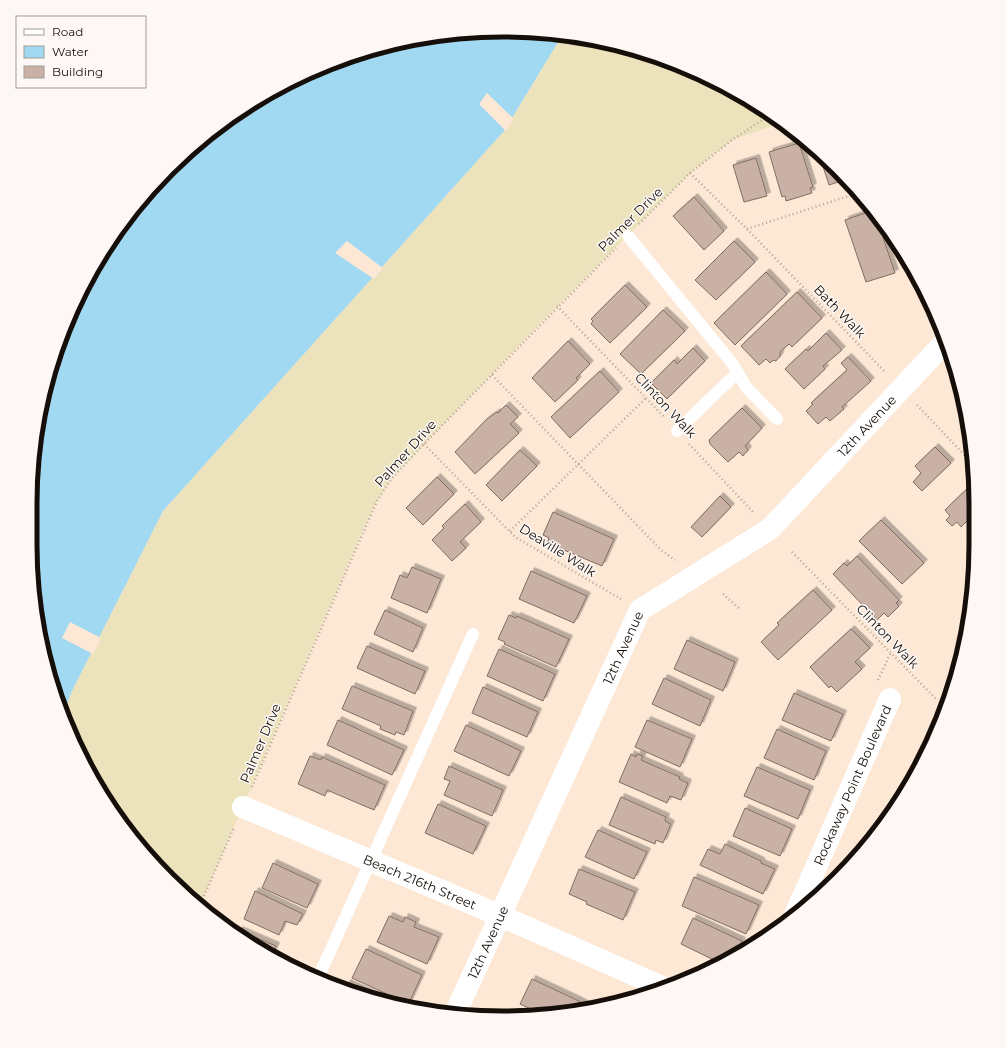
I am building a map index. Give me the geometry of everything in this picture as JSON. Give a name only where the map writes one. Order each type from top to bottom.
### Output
[{"type":"street","name":"12th Avenue","points":[[457,1008],[499,914],[640,610],[770,529],[941,346]]},
{"type":"street","name":"Rockaway Point Boulevard","points":[[800,904],[890,699]]},
{"type":"street","name":"Beach 216th Street","points":[[243,807],[499,914],[657,985]]},
{"type":"lane","points":[[628,236],[710,334],[732,363],[746,387],[777,419]]},
{"type":"lane","points":[[677,430],[737,373]]},
{"type":"lane","points":[[320,974],[473,634]]},
{"type":"path","name":"Palmer Drive","points":[[202,900],[377,500],[392,478],[557,306],[690,173],[732,140],[765,118]]},
{"type":"path","name":"Bath Walk","points":[[690,173],[747,229],[966,457]]},
{"type":"path","points":[[747,229],[852,195]]},
{"type":"path","name":"Clinton Walk","points":[[557,306],[677,430],[759,518]]},
{"type":"path","points":[[492,375],[661,550],[675,560]]},
{"type":"path","points":[[510,531],[646,398]]},
{"type":"path","name":"Deaville Walk","points":[[424,444],[510,531],[514,537],[640,610]]},
{"type":"path","name":"Clinton Walk","points":[[792,552],[936,699]]},
{"type":"path","points":[[723,594],[741,610]]},
{"type":"sand","points":[[559,41],[594,46],[624,53],[681,72],[736,99],[775,125],[732,140],[690,173],[557,306],[392,478],[377,501],[367,521],[202,900],[173,875],[133,829],[99,778],[72,723],[66,707],[72,691],[163,511],[504,131]]},
{"type":"water","points":[[503,37],[559,41],[504,131],[163,511],[72,691],[66,707],[53,666],[41,606],[38,575],[37,503],[41,442],[53,382],[72,325],[99,270],[133,219],[173,173],[219,133],[270,99],[325,72],[382,53],[442,41]]},
{"type":"pier","points":[[487,93],[514,119],[506,131],[479,104]]},
{"type":"pier","points":[[347,241],[383,268],[374,279],[335,253]]},
{"type":"pier","points":[[70,622],[101,638],[93,654],[62,638]]},
{"type":"building","points":[[799,144],[813,187],[810,188],[812,193],[786,201],[785,196],[782,197],[769,152]]},
{"type":"building","points":[[756,158],[767,196],[744,202],[733,165]]},
{"type":"building","points":[[822,163],[840,181],[829,185]]},
{"type":"building","points":[[694,197],[724,231],[704,250],[673,216]]},
{"type":"building","points":[[867,212],[881,231],[895,273],[866,282],[845,220]]},
{"type":"building","points":[[734,241],[755,262],[716,300],[695,280]]},
{"type":"building","points":[[766,272],[787,294],[735,345],[714,323]]},
{"type":"building","points":[[625,285],[647,307],[610,343],[591,324],[593,321],[591,319]]},
{"type":"building","points":[[797,292],[822,318],[792,347],[789,344],[780,352],[780,356],[776,361],[773,360],[770,363],[766,359],[759,365],[741,346]]},
{"type":"building","points":[[663,310],[685,331],[641,374],[620,354]]},
{"type":"building","points":[[826,333],[842,350],[823,366],[825,369],[804,389],[785,369],[806,349],[808,351]]},
{"type":"building","points":[[568,341],[590,364],[576,378],[578,380],[555,402],[532,378]]},
{"type":"building","points":[[693,348],[705,361],[667,399],[651,383],[674,360],[677,364]]},
{"type":"building","points":[[848,357],[871,381],[842,407],[844,409],[830,421],[826,417],[818,424],[806,411],[813,404],[811,403],[847,370],[841,363]]},
{"type":"building","points":[[600,371],[619,392],[570,438],[551,417]]},
{"type":"building","points":[[506,405],[518,417],[510,424],[519,433],[475,474],[455,452],[487,419],[497,412],[498,413]]},
{"type":"building","points":[[742,408],[762,428],[745,446],[748,450],[743,456],[739,452],[728,462],[710,444],[709,440]]},
{"type":"building","points":[[935,447],[951,463],[922,491],[913,482],[921,473],[915,466]]},
{"type":"building","points":[[520,450],[537,466],[502,501],[486,485]]},
{"type":"building","points":[[437,477],[454,494],[423,525],[406,508]]},
{"type":"building","points":[[968,487],[969,519],[961,527],[957,522],[952,526],[946,520],[950,516],[945,510]]},
{"type":"building","points":[[720,496],[731,507],[702,537],[691,527]]},
{"type":"building","points":[[465,504],[481,522],[460,542],[466,548],[452,561],[432,540],[444,528],[442,526]]},
{"type":"building","points":[[553,512],[614,539],[602,566],[547,543],[549,538],[543,535]]},
{"type":"building","points":[[881,520],[924,563],[902,584],[859,541]]},
{"type":"building","points":[[857,556],[899,600],[896,603],[899,606],[888,617],[884,613],[877,620],[833,574],[844,563],[847,566]]},
{"type":"building","points":[[412,567],[441,579],[427,613],[391,598],[400,575],[407,578]]},
{"type":"building","points":[[531,571],[587,596],[574,623],[519,599]]},
{"type":"building","points":[[813,590],[832,610],[778,660],[761,642],[779,625],[777,623]]},
{"type":"building","points":[[385,610],[423,628],[413,652],[374,634]]},
{"type":"building","points":[[509,615],[516,618],[517,616],[569,639],[556,667],[504,644],[505,642],[498,639]]},
{"type":"building","points":[[851,629],[870,648],[855,662],[862,669],[837,692],[831,686],[829,688],[810,667]]},
{"type":"building","points":[[687,640],[735,662],[723,691],[674,669]]},
{"type":"building","points":[[367,646],[425,671],[415,694],[357,668]]},
{"type":"building","points":[[499,649],[555,674],[543,701],[487,676]]},
{"type":"building","points":[[664,678],[711,700],[700,726],[652,704]]},
{"type":"building","points":[[352,686],[413,711],[404,735],[396,732],[395,735],[380,729],[381,726],[342,709]]},
{"type":"building","points":[[483,687],[538,712],[527,737],[472,713]]},
{"type":"building","points":[[794,693],[843,714],[831,741],[782,720]]},
{"type":"building","points":[[338,720],[404,750],[392,775],[327,745]]},
{"type":"building","points":[[647,720],[692,739],[680,767],[635,747]]},
{"type":"building","points":[[466,725],[521,751],[509,776],[454,751]]},
{"type":"building","points":[[777,729],[826,751],[814,780],[764,758]]},
{"type":"building","points":[[631,754],[636,757],[637,754],[643,756],[641,760],[680,777],[679,779],[688,783],[681,800],[670,796],[667,803],[619,782]]},
{"type":"building","points":[[310,756],[321,760],[322,757],[385,785],[374,810],[327,790],[325,796],[298,784]]},
{"type":"building","points":[[449,766],[503,790],[492,816],[444,795],[450,781],[444,779]]},
{"type":"building","points":[[757,767],[810,790],[798,819],[744,796]]},
{"type":"building","points":[[621,797],[666,817],[665,821],[671,824],[663,843],[656,840],[655,844],[609,825]]},
{"type":"building","points":[[438,804],[486,826],[473,854],[425,833]]},
{"type":"building","points":[[745,808],[792,829],[780,856],[733,836]]},
{"type":"building","points":[[598,830],[647,852],[634,879],[585,857]]},
{"type":"building","points":[[725,844],[775,869],[763,894],[700,865],[708,849],[720,854]]},
{"type":"building","points":[[273,863],[318,884],[307,908],[262,888]]},
{"type":"building","points":[[579,869],[635,892],[623,920],[586,904],[587,902],[569,894]]},
{"type":"building","points":[[694,877],[759,905],[746,934],[682,906]]},
{"type":"building","points":[[255,891],[303,914],[297,925],[285,921],[279,935],[244,919]]},
{"type":"building","points":[[389,916],[403,922],[405,917],[416,922],[414,927],[439,937],[427,964],[377,942]]},
{"type":"building","points":[[693,918],[742,941],[739,947],[714,960],[681,944]]},
{"type":"building","points":[[245,932],[276,946],[274,951]]},
{"type":"building","points":[[366,949],[422,975],[410,1001],[396,997],[396,998],[386,996],[387,994],[352,978]]},
{"type":"building","points":[[532,979],[584,1004],[533,1010],[520,1004]]}]
